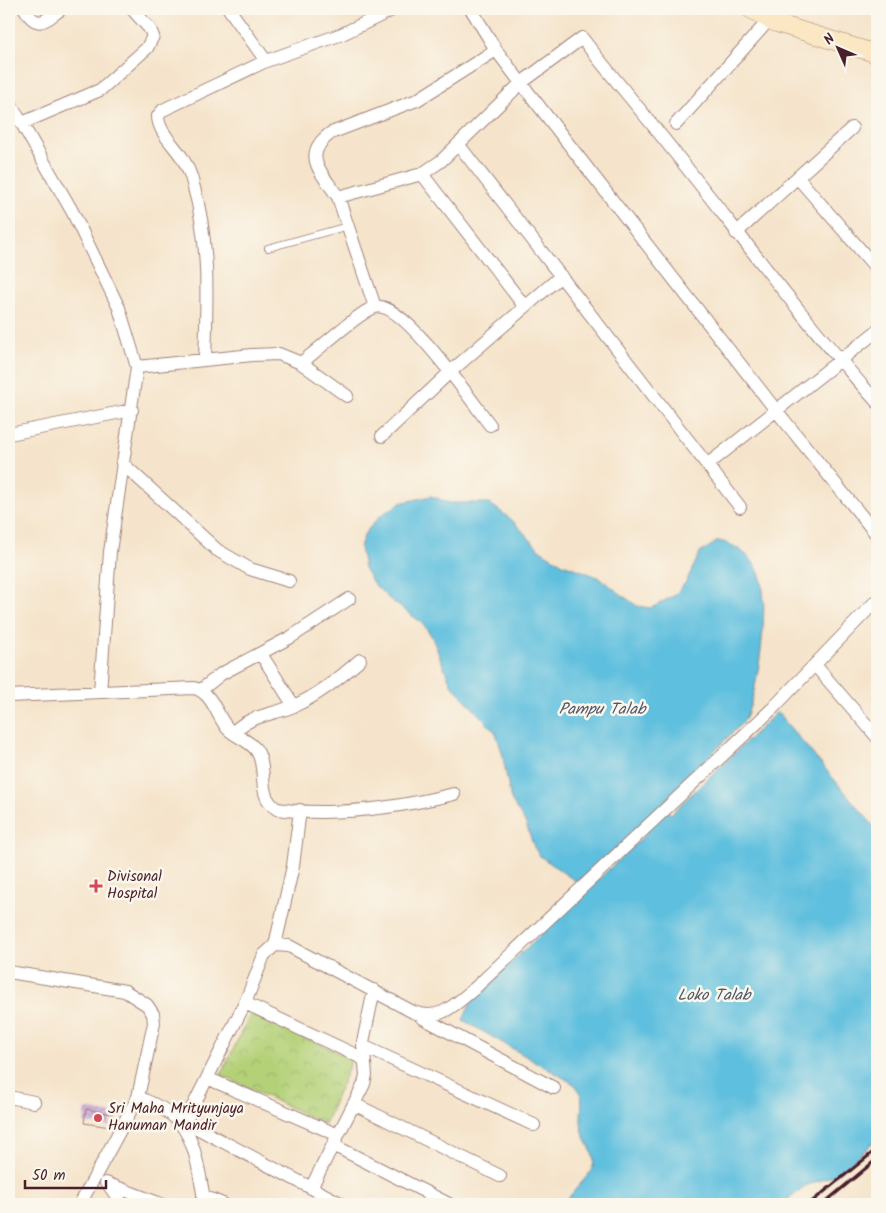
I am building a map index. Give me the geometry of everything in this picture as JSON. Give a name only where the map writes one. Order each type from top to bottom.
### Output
[{"type":"main road","points":[[750,9],[769,20],[877,54]]},
{"type":"street","points":[[25,9],[37,22],[44,22],[61,9]]},
{"type":"street","points":[[22,124],[100,90],[147,48],[153,36],[150,29],[132,9]]},
{"type":"street","points":[[229,9],[266,61]]},
{"type":"street","points":[[205,359],[207,283],[199,206],[193,181],[182,157],[162,129],[158,116],[163,110],[266,61],[342,34],[394,9]]},
{"type":"street","points":[[471,9],[496,50],[520,83],[877,535]]},
{"type":"street","points":[[676,124],[769,20]]},
{"type":"street","points":[[338,197],[422,174],[458,144],[520,83],[582,38],[663,138],[736,233],[841,362],[877,402]]},
{"type":"street","points":[[375,307],[350,226],[338,197],[314,161],[315,150],[319,141],[331,133],[416,100],[496,50]]},
{"type":"street","points":[[9,101],[72,211],[119,308],[137,367],[110,552],[100,692]]},
{"type":"street","points":[[736,233],[852,128]]},
{"type":"street","points":[[458,144],[740,507]]},
{"type":"street","points":[[422,174],[525,307]]},
{"type":"street","points":[[798,178],[877,269]]},
{"type":"street","points":[[382,436],[449,373],[561,276]]},
{"type":"street","points":[[302,363],[375,307],[386,307],[402,318],[428,345],[490,425]]},
{"type":"street","points":[[707,465],[776,409],[841,362],[877,331]]},
{"type":"street","points":[[137,367],[205,359],[279,354],[302,363],[347,396]]},
{"type":"street","points":[[9,434],[132,410]]},
{"type":"street","points":[[122,464],[217,550],[250,569],[289,581]]},
{"type":"street","points":[[201,690],[221,674],[261,654],[349,599]]},
{"type":"street","points":[[413,1012],[424,1017],[432,1016],[454,1005],[773,708],[877,600]]},
{"type":"street","points":[[261,654],[294,706]]},
{"type":"street","points":[[233,733],[246,722],[294,706],[336,682],[360,660]]},
{"type":"street","points":[[814,665],[877,737]]},
{"type":"street","points":[[9,696],[194,688],[201,690],[233,733],[251,744],[257,752],[261,760],[264,796],[269,804],[277,809],[378,808],[415,803],[454,794]]},
{"type":"street","points":[[183,1125],[245,1003],[264,955],[275,945],[293,866],[300,810]]},
{"type":"street","points":[[275,945],[289,946],[554,1088]]},
{"type":"street","points":[[9,972],[125,991],[147,1005],[153,1014],[154,1023],[138,1097],[80,1204]]},
{"type":"street","points":[[311,1188],[354,1104],[366,1075],[363,1046],[374,990]]},
{"type":"street","points":[[245,1003],[364,1059]]},
{"type":"street","points":[[363,1046],[534,1125]]},
{"type":"street","points":[[207,1078],[335,1140],[449,1204]]},
{"type":"street","points":[[9,1097],[34,1102]]},
{"type":"street","points":[[138,1097],[172,1115],[183,1125],[190,1139],[204,1200],[222,1204]]},
{"type":"street","points":[[354,1104],[500,1176]]},
{"type":"street","points":[[183,1125],[193,1126],[342,1204]]},
{"type":"street","points":[[96,1174],[106,1183],[122,1204]]},
{"type":"street","points":[[106,1183],[161,1204]]},
{"type":"lane","points":[[268,248],[350,226]]},
{"type":"green space","points":[[251,1012],[352,1059],[325,1124],[221,1075]]},
{"type":"water","name":"Loko Talab","points":[[431,496],[450,503],[489,503],[512,520],[540,550],[563,564],[598,577],[637,606],[651,608],[675,595],[686,582],[700,553],[718,541],[731,545],[743,552],[756,567],[762,586],[764,603],[763,624],[758,670],[749,709],[744,721],[661,805],[671,814],[777,712],[877,830],[877,1140],[837,1174],[805,1186],[789,1198],[788,1204],[565,1204],[591,1171],[594,1161],[582,1129],[582,1100],[578,1089],[574,1084],[463,1020],[472,1000],[648,832],[641,826],[578,883],[540,856],[534,847],[526,824],[511,800],[502,752],[496,733],[451,684],[431,635],[421,622],[389,599],[373,583],[364,568],[360,547],[365,533],[380,516],[400,503]]},
{"type":"building","name":"Sri Maha Mrityunjaya Hanuman Mandir","points":[[86,1109],[112,1114],[110,1127],[84,1123]]},
{"type":"railway","points":[[809,1204],[877,1149]]},
{"type":"railway","points":[[823,1204],[877,1159]]},
{"type":"place","name":"Divisonal Hospital","points":[[96,886]]},
{"type":"place","name":"Sri Maha Mrityunjaya Hanuman Mandir","points":[[98,1118]]},
{"type":"water label","name":"Pampu Talab","points":[[602,709]]}]
